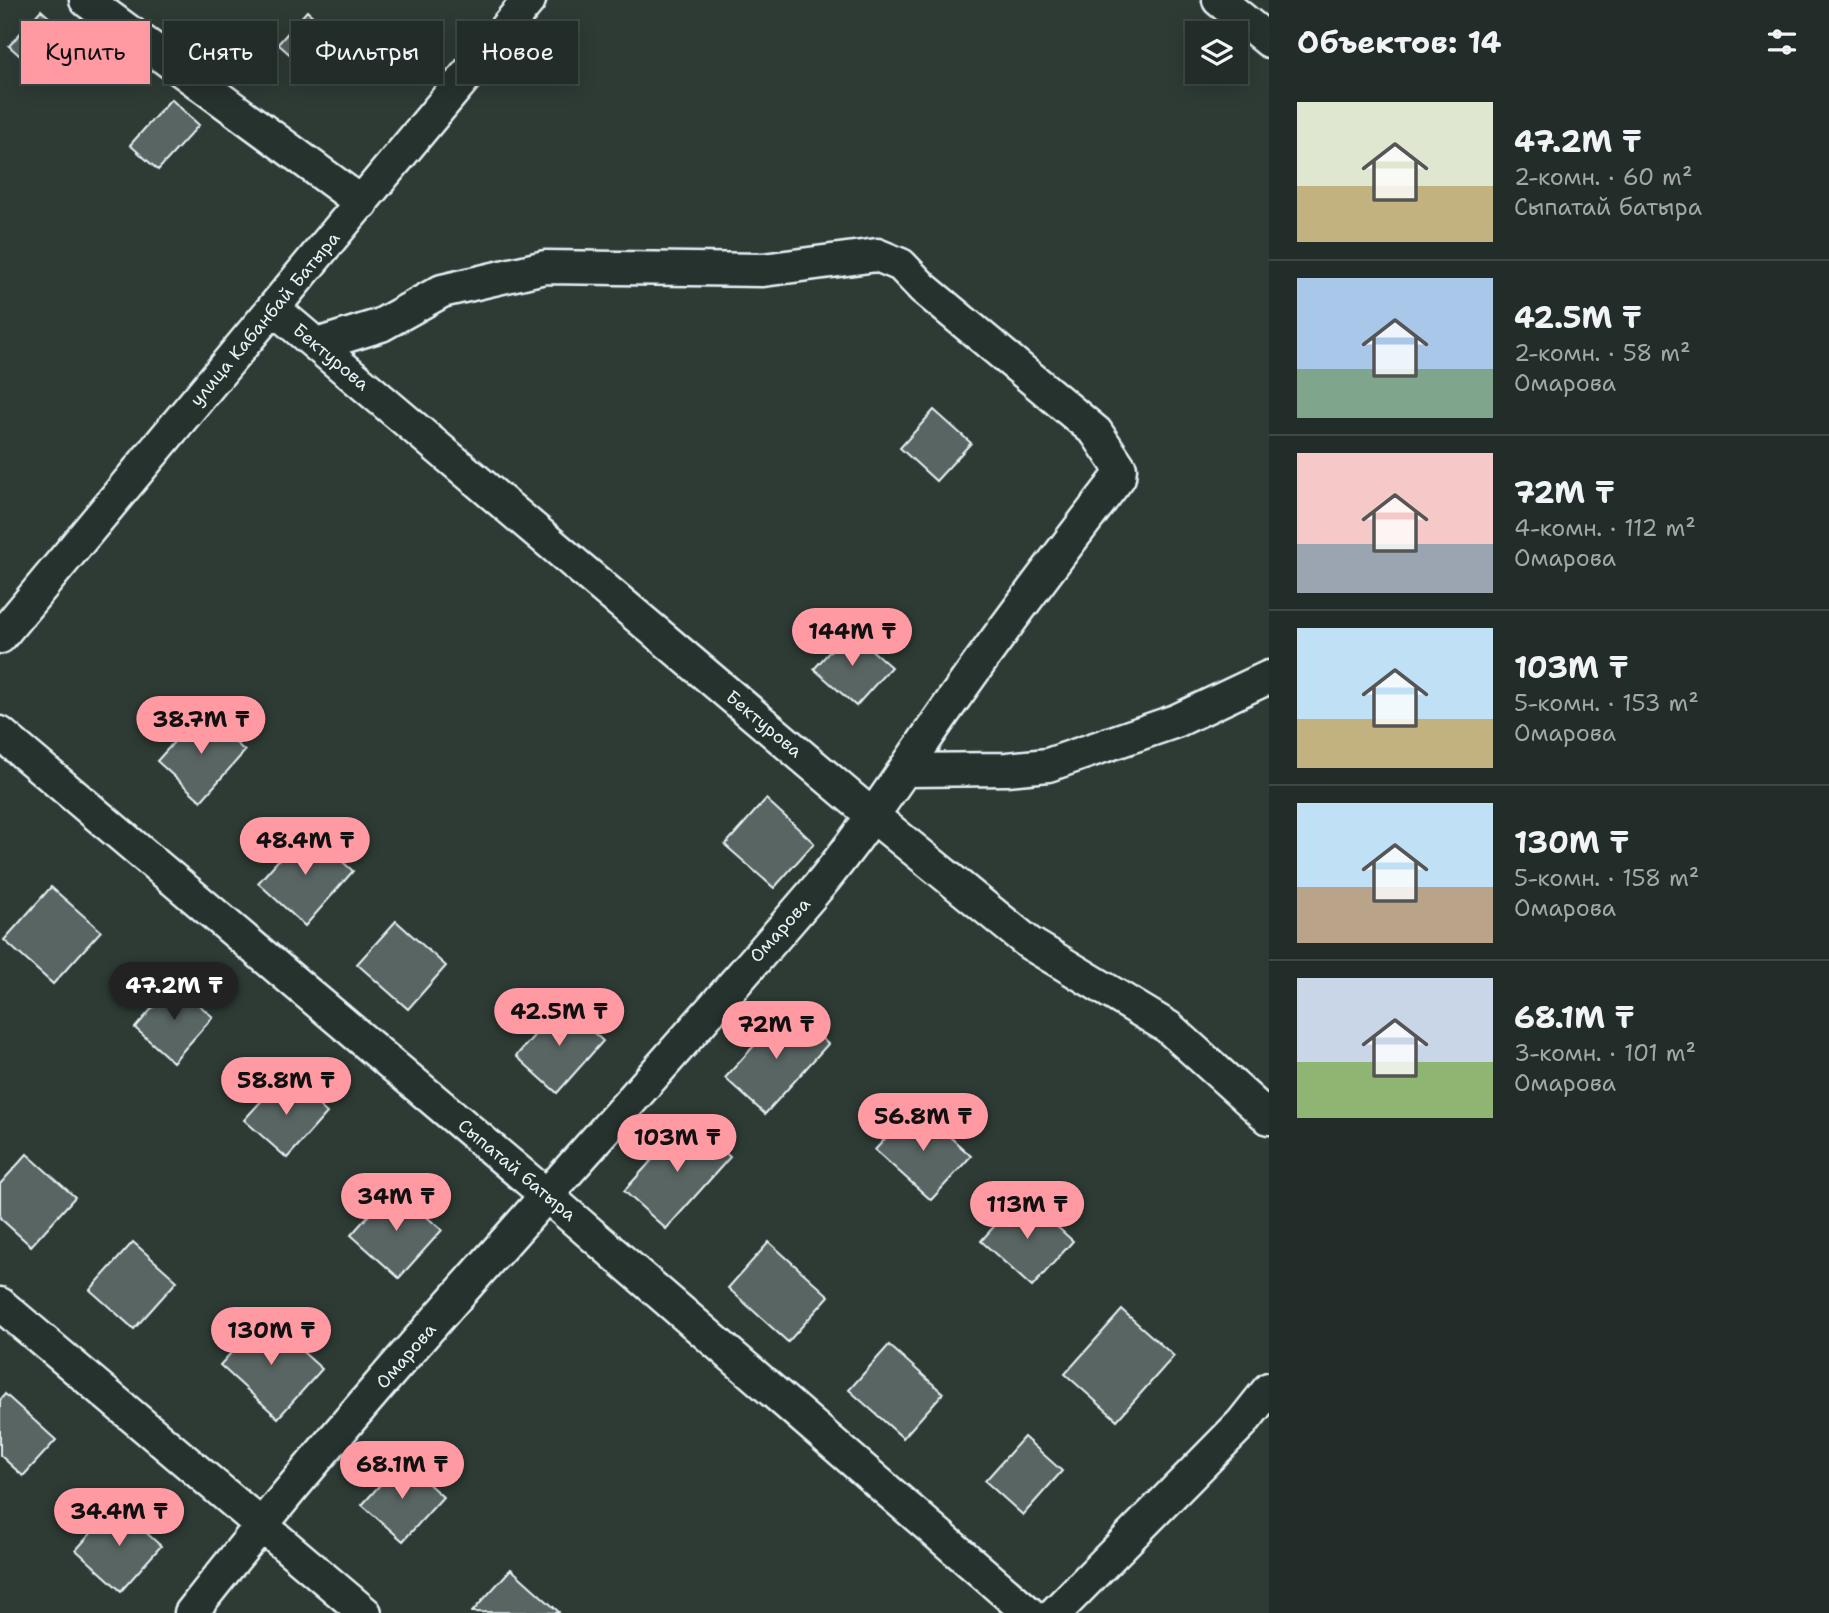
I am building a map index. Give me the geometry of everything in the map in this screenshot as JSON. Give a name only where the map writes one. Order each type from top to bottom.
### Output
[{"type":"street","points":[[86,0],[362,203]]},
{"type":"street","name":"улица Кабанбай Батыра","points":[[0,637],[529,0]]},
{"type":"street","points":[[1219,0],[1269,41]]},
{"type":"street","name":"Омарова","points":[[191,1613],[261,1523],[545,1194],[813,892],[874,817],[958,692],[1119,477],[1120,468],[1096,432],[923,288],[901,265],[877,255],[763,270],[545,267],[442,291],[381,325],[317,345]]},
{"type":"street","name":"Бектурова","points":[[273,308],[874,817],[1029,943],[1168,1027],[1269,1118]]},
{"type":"street","points":[[906,770],[1007,769],[1048,765],[1176,721],[1269,677]]},
{"type":"street","name":"Сыпатай батыра","points":[[0,733],[545,1194],[1029,1613]]},
{"type":"street","points":[[0,1304],[365,1613]]},
{"type":"street","points":[[1055,1613],[1255,1424],[1269,1389]]},
{"type":"building","points":[[41,10],[53,21],[31,21]]},
{"type":"building","points":[[307,11],[318,21],[298,21]]},
{"type":"building","points":[[291,29],[291,55],[278,44]]},
{"type":"building","points":[[21,32],[21,57],[9,46]]},
{"type":"building","points":[[171,99],[199,125],[158,170],[130,145]]},
{"type":"building","points":[[934,410],[971,443],[936,481],[900,448]]},
{"type":"building","points":[[849,630],[891,667],[856,706],[814,669]]},
{"type":"building","points":[[201,712],[245,751],[201,801],[157,761]]},
{"type":"building","points":[[766,799],[814,843],[774,888],[725,845]]},
{"type":"building","points":[[306,829],[353,871],[305,926],[258,883]]},
{"type":"building","points":[[51,887],[101,931],[53,984],[4,940]]},
{"type":"building","points":[[396,921],[446,966],[408,1009],[357,964]]},
{"type":"building","points":[[174,983],[213,1017],[173,1062],[135,1028]]},
{"type":"building","points":[[562,1004],[603,1041],[557,1093],[516,1056]]},
{"type":"building","points":[[788,1008],[828,1044],[765,1114],[725,1078]]},
{"type":"building","points":[[285,1075],[327,1113],[287,1158],[244,1120]]},
{"type":"building","points":[[915,1105],[971,1156],[931,1200],[875,1150]]},
{"type":"building","points":[[689,1119],[730,1157],[666,1229],[624,1191]]},
{"type":"building","points":[[27,1154],[75,1197],[31,1246],[0,1218],[0,1184]]},
{"type":"building","points":[[393,1188],[442,1230],[399,1278],[351,1235]]},
{"type":"building","points":[[1022,1195],[1073,1241],[1032,1287],[981,1241]]},
{"type":"building","points":[[133,1242],[177,1281],[134,1329],[90,1290]]},
{"type":"building","points":[[769,1242],[829,1296],[788,1342],[728,1288]]},
{"type":"building","points":[[1122,1310],[1174,1356],[1117,1420],[1065,1374]]},
{"type":"building","points":[[264,1317],[322,1369],[278,1418],[220,1365]]},
{"type":"building","points":[[889,1345],[943,1393],[903,1438],[849,1390]]},
{"type":"building","points":[[5,1394],[56,1440],[23,1476],[0,1455],[0,1400]]},
{"type":"building","points":[[1024,1437],[1062,1471],[1023,1515],[985,1481]]},
{"type":"building","points":[[402,1460],[443,1497],[403,1541],[362,1505]]},
{"type":"building","points":[[116,1505],[161,1546],[121,1591],[76,1550]]},
{"type":"building","points":[[511,1569],[559,1612],[472,1612]]}]
